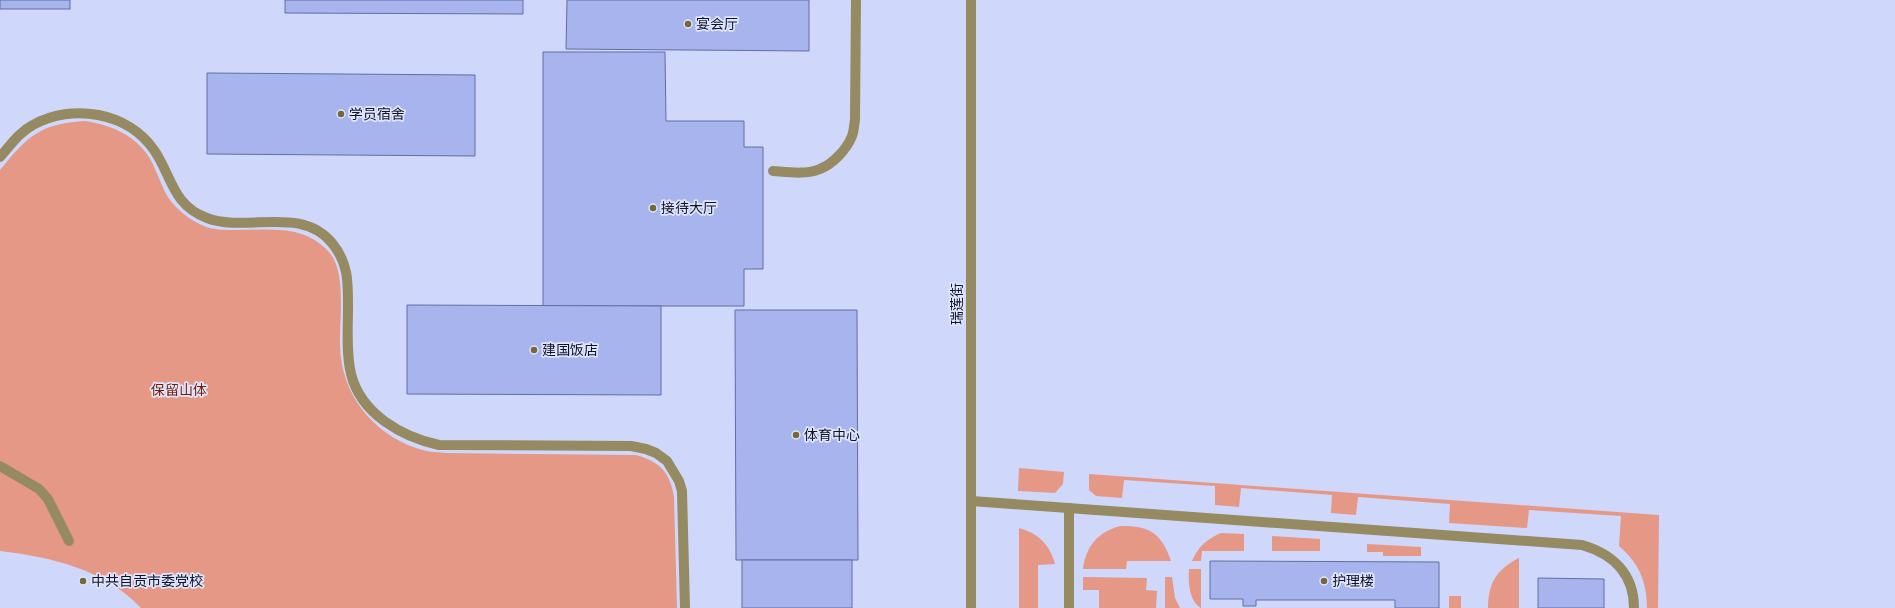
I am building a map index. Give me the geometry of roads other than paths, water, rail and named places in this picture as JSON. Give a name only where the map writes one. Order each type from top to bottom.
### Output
[{"type":"street","points":[[773,171],[804,172],[820,169],[833,160],[845,148],[853,136],[855,120],[856,0]]},
{"type":"street","name":"瑞莲街","points":[[971,0],[971,608]]},
{"type":"street","points":[[0,157],[18,136],[32,125],[45,119],[62,114],[96,114],[113,118],[144,138],[154,150],[176,194],[196,213],[209,219],[226,222],[298,223],[319,232],[330,241],[341,254],[346,268],[348,348],[352,375],[358,390],[376,414],[390,426],[406,435],[422,442],[439,445],[631,446],[656,453],[667,461],[674,470],[682,491],[685,608]]},
{"type":"street","points":[[0,466],[39,488],[48,499],[69,541]]},
{"type":"street","points":[[972,501],[1582,545],[1596,549],[1617,563],[1630,583],[1634,608]]},
{"type":"street","points":[[1069,508],[1069,608]]},
{"type":"place","name":"宴会厅","points":[[688,24]]},
{"type":"place","name":"学员宿舍","points":[[341,114]]},
{"type":"place","name":"接待大厅","points":[[653,208]]},
{"type":"place","name":"建国饭店","points":[[534,350]]},
{"type":"place","name":"体育中心","points":[[796,435]]},
{"type":"place","name":"中共自贡市委党校","points":[[83,581]]},
{"type":"place","name":"护理楼","points":[[1324,581]]},
{"type":"park label","name":"保留山体","points":[[179,390]]}]
